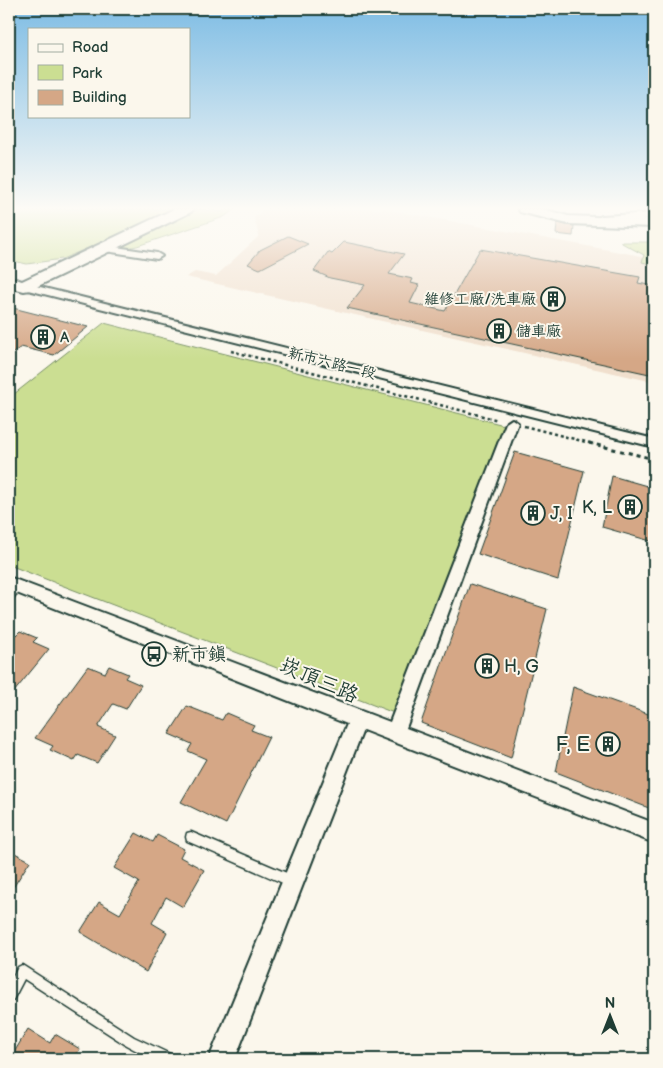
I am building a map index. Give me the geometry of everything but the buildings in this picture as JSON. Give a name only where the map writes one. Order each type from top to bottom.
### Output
[{"type":"main road","points":[[16,284],[76,259]]},
{"type":"street","name":"新市六路一段","points":[[16,284],[654,443]]},
{"type":"street","points":[[395,733],[512,423]]},
{"type":"street","name":"崁頂三路","points":[[12,589],[358,719],[222,1059]]},
{"type":"street","points":[[358,719],[654,833]]},
{"type":"lane","points":[[190,837],[293,881]]},
{"type":"lane","points":[[9,996],[22,971],[130,1041],[165,1059]]},
{"type":"path","points":[[222,349],[654,459]]},
{"type":"shaded area","points":[[234,259],[650,259],[654,260],[654,382],[186,277],[195,272],[216,276]]},
{"type":"green space","points":[[9,259],[62,259],[27,264]]},
{"type":"green space","points":[[643,259],[654,259],[654,265],[642,262]]},
{"type":"green space","points":[[104,323],[504,425],[394,713],[9,565],[9,398]]},
{"type":"place","name":"維修工廠/洗車廠","points":[[553,299]]},
{"type":"place","name":"儲車廠","points":[[499,331]]},
{"type":"place","name":"A","points":[[43,337]]},
{"type":"place","name":"K, L","points":[[630,507]]},
{"type":"place","name":"J, I","points":[[533,513]]},
{"type":"place","name":"新市鎮","points":[[154,654]]},
{"type":"place","name":"H, G","points":[[487,666]]},
{"type":"place","name":"F, E","points":[[608,744]]}]
